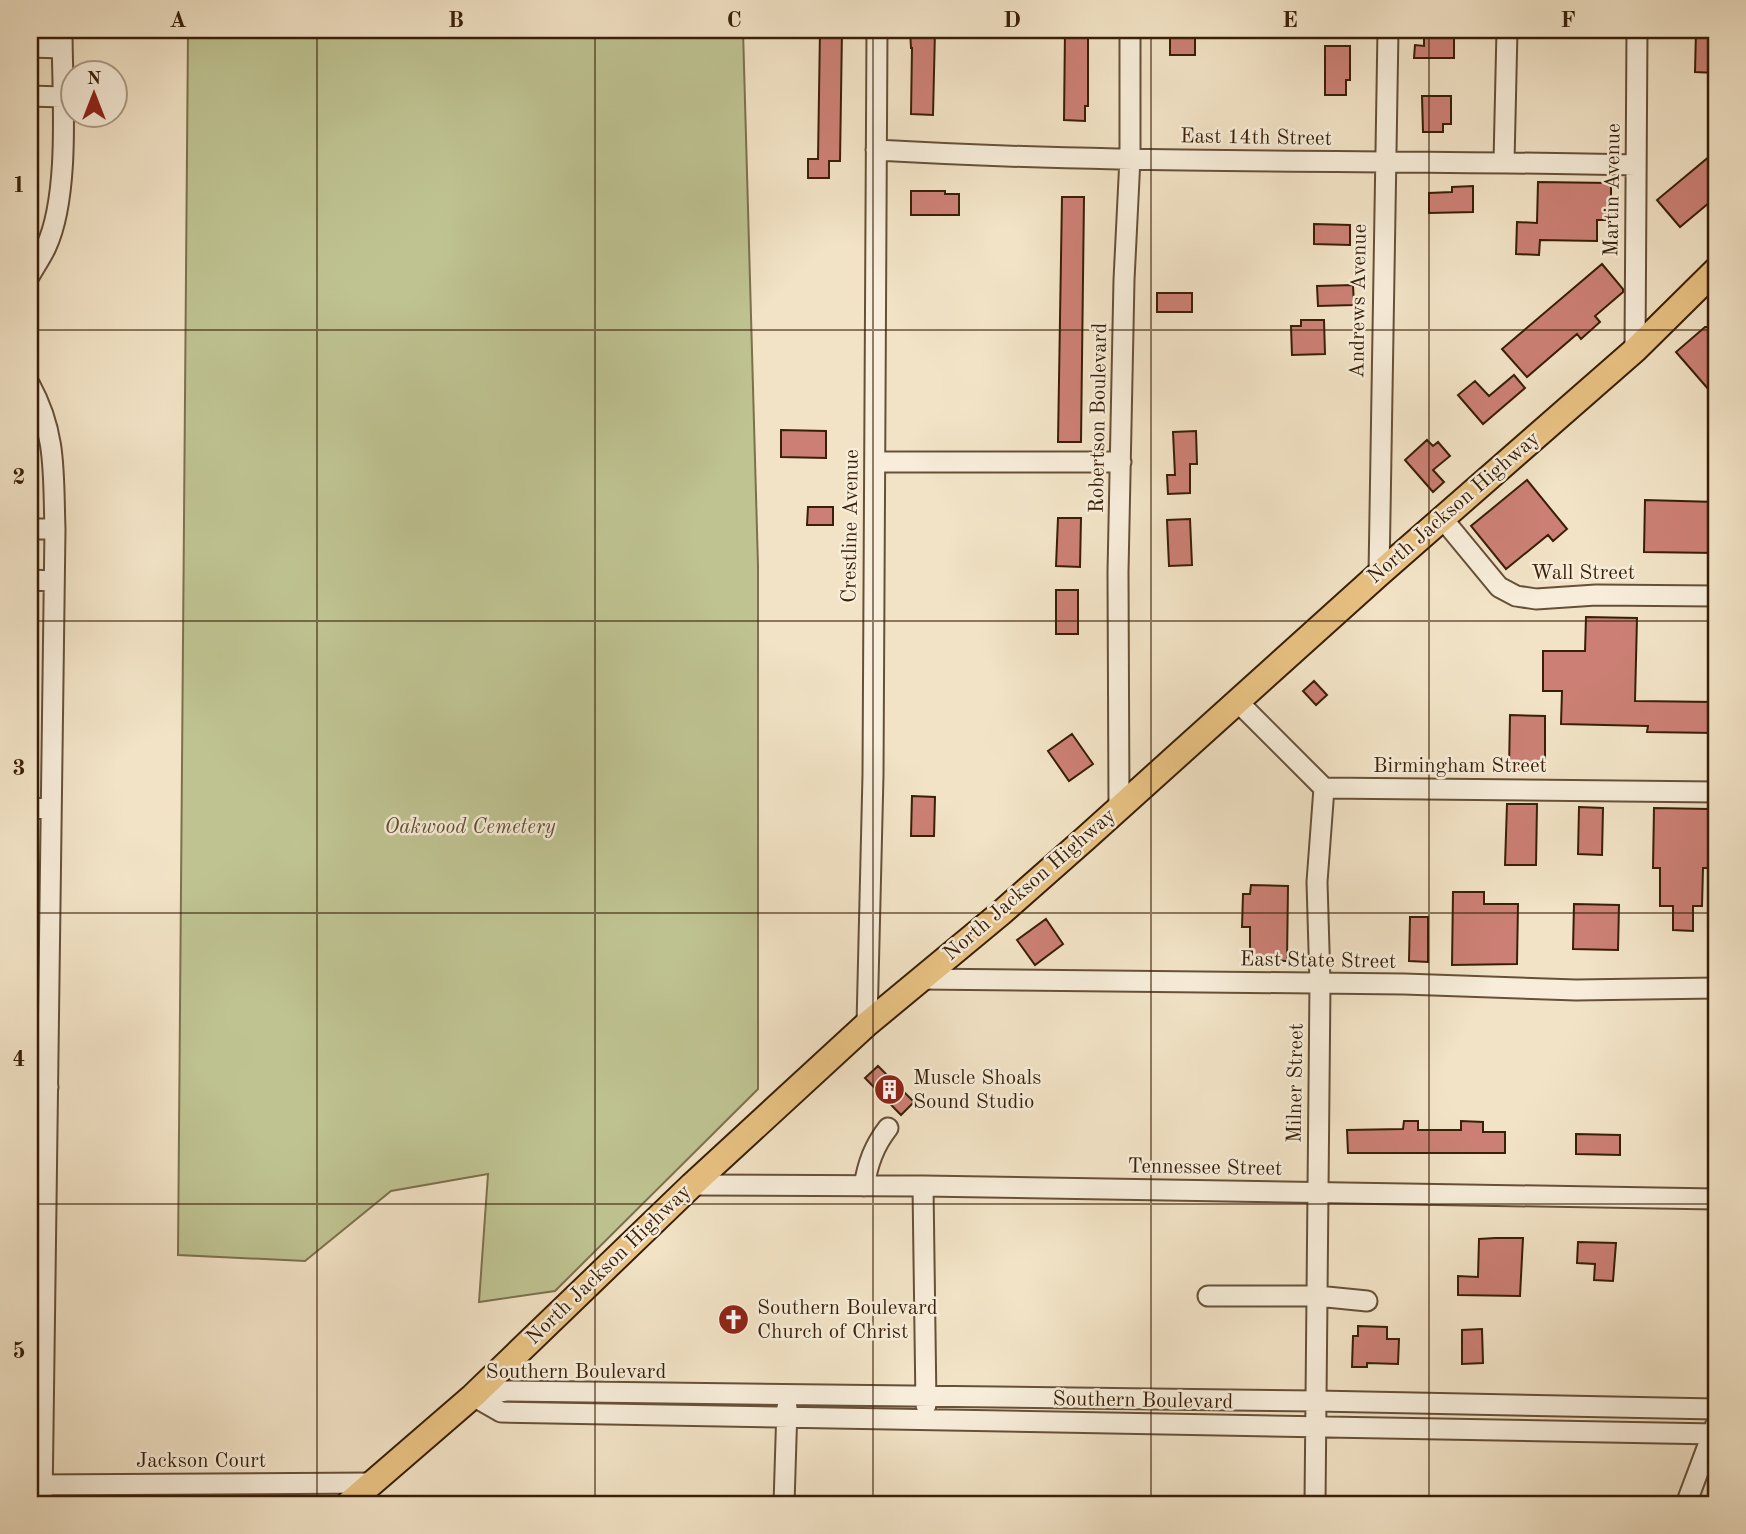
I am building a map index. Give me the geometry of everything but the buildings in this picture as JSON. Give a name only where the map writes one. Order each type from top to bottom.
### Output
[{"type":"main road","name":"North Jackson Highway","points":[[348,1504],[473,1396],[692,1185],[867,1024],[1001,913],[1379,574],[1635,350],[1715,273]]},
{"type":"street","name":"Crestline Avenue","points":[[867,1024],[873,775],[877,30]]},
{"type":"street","name":"Robertson Boulevard","points":[[1119,807],[1118,572],[1124,280],[1130,158],[1130,30]]},
{"type":"street","name":"Andrews Avenue","points":[[1379,574],[1388,30]]},
{"type":"street","points":[[1504,162],[1507,30]]},
{"type":"street","name":"Martin Avenue","points":[[1635,350],[1637,30]]},
{"type":"street","points":[[30,47],[62,39],[62,60]]},
{"type":"street","points":[[30,96],[60,97]]},
{"type":"street","points":[[30,275],[47,245],[57,209],[62,170],[62,130]]},
{"type":"street","name":"East 14th Street","points":[[876,149],[994,156],[1636,164]]},
{"type":"street","points":[[30,385],[50,436],[55,529],[51,808],[39,1033],[38,1491]]},
{"type":"street","points":[[874,461],[1121,462]]},
{"type":"street","name":"Wall Street","points":[[1443,518],[1499,587],[1516,596],[1536,599],[1716,596]]},
{"type":"street","points":[[30,529],[55,529]]},
{"type":"street","points":[[30,580],[54,581]]},
{"type":"street","points":[[1238,702],[1324,788]]},
{"type":"street","name":"Birmingham Street","points":[[1324,788],[1716,792]]},
{"type":"street","name":"Milner Street","points":[[1315,1504],[1320,983],[1317,882],[1324,788]]},
{"type":"street","points":[[30,808],[51,808]]},
{"type":"street","name":"East State Street","points":[[920,979],[1320,983],[1576,990],[1716,988]]},
{"type":"street","points":[[864,1186],[869,1162],[878,1141],[888,1128]]},
{"type":"street","name":"Tennessee Street","points":[[692,1185],[923,1186],[1716,1199]]},
{"type":"street","points":[[923,1186],[927,1419]]},
{"type":"street","points":[[1208,1296],[1317,1296],[1367,1301]]},
{"type":"street","name":"Southern Boulevard","points":[[473,1396],[506,1391],[926,1395],[1716,1409]]},
{"type":"street","points":[[784,1504],[787,1394]]},
{"type":"street","name":"Southern Boulevard","points":[[473,1396],[501,1412],[787,1419],[1715,1431]]},
{"type":"street","points":[[1686,1504],[1715,1431]]},
{"type":"street","name":"Jackson Court","points":[[38,1491],[372,1483]]},
{"type":"green space","name":"Oakwood Cemetery","points":[[188,30],[743,30],[758,566],[758,1089],[555,1291],[479,1302],[488,1174],[391,1191],[305,1261],[178,1255]]},
{"type":"place","name":"Muscle Shoals Sound Studio","points":[[890,1090]]},
{"type":"place","name":"Southern Boulevard Church of Christ","points":[[734,1320]]}]
